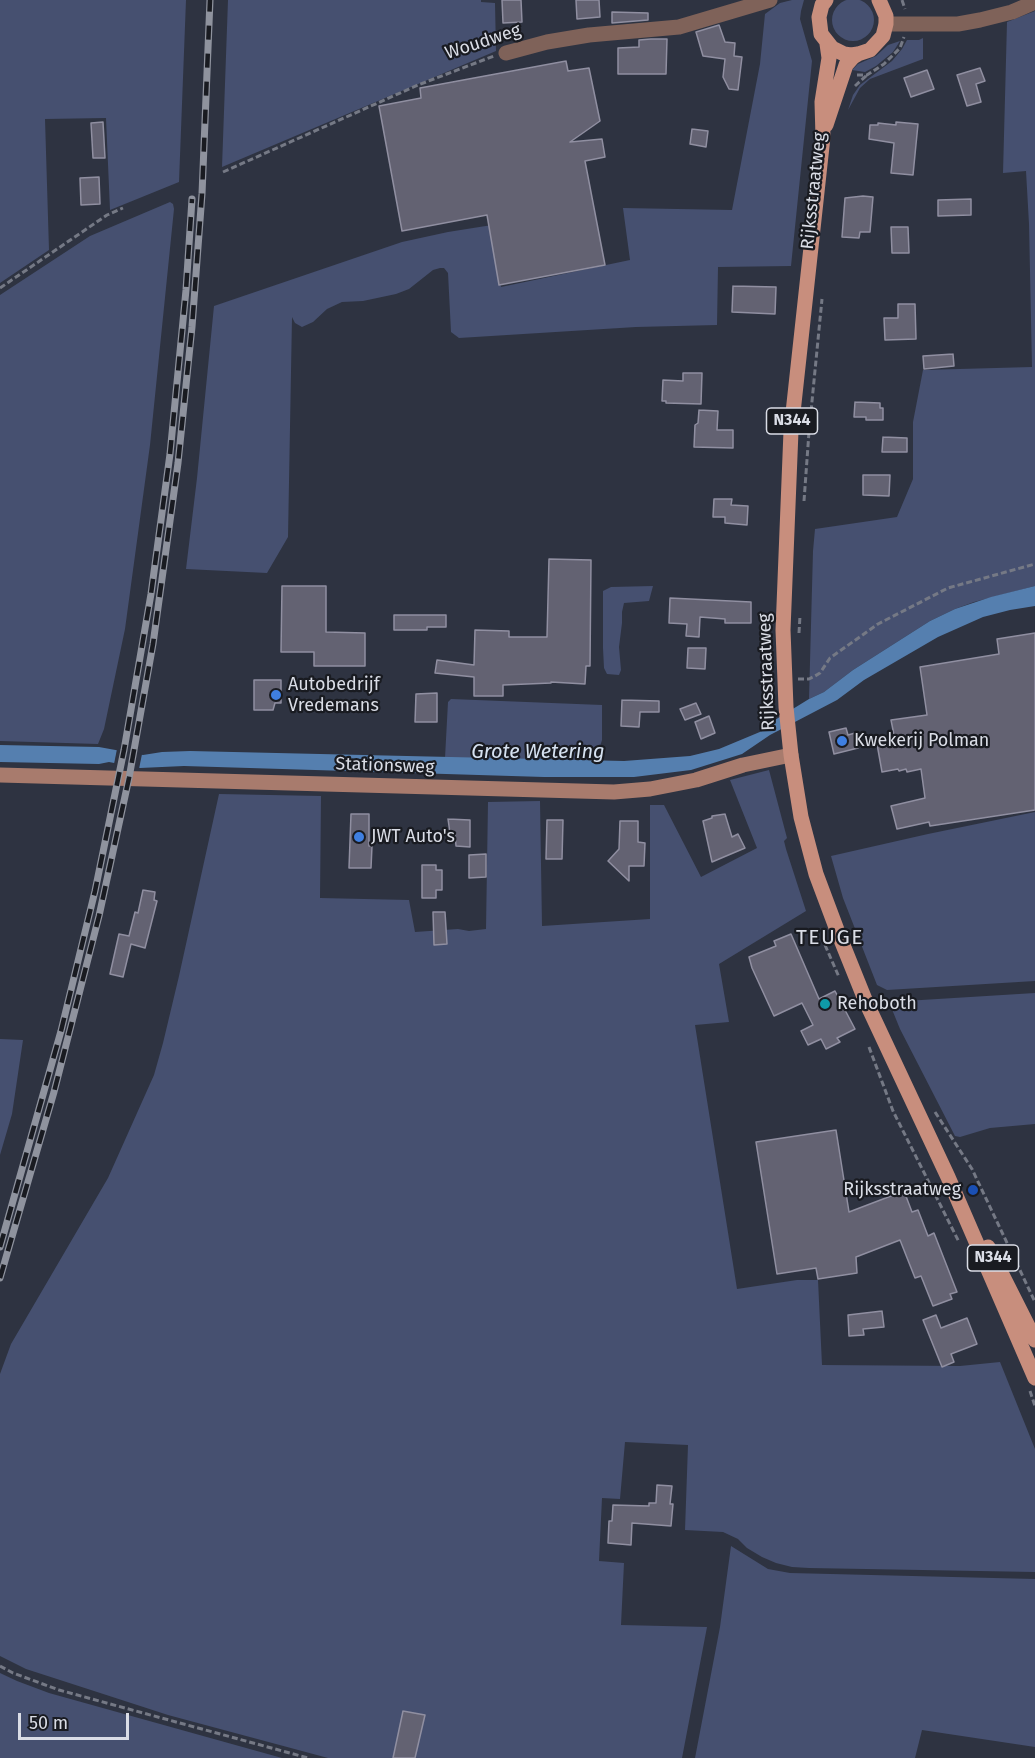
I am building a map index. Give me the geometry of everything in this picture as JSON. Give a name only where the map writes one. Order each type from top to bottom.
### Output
[{"type":"main road","name":"N344","points":[[826,0],[820,11],[819,22],[821,34],[827,44]]},
{"type":"main road","points":[[879,0],[884,9],[886,24]]},
{"type":"main road","name":"N344","points":[[858,54],[870,50],[879,42],[886,24]]},
{"type":"main road","points":[[827,44],[844,54],[858,54]]},
{"type":"main road","name":"Rijksstraatweg","points":[[827,44],[830,58],[822,102],[823,136],[791,431],[783,630],[786,707],[791,755],[801,817],[816,874],[866,1002],[948,1177],[1035,1377]]},
{"type":"main road","name":"Rijksstraatweg","points":[[823,136],[846,65],[858,54]]},
{"type":"main road","name":"Rijksstraatweg","points":[[948,1177],[973,1218],[1035,1340]]},
{"type":"street","name":"Woudweg","points":[[506,53],[547,42],[589,35],[671,28],[770,0]]},
{"type":"street","points":[[886,24],[958,24],[1012,12],[1035,2]]},
{"type":"street","name":"Stationsweg","points":[[0,775],[614,792],[650,789],[696,780],[743,765],[791,755]]},
{"type":"path","points":[[854,88],[895,54],[902,43],[904,24]]},
{"type":"path","name":"Woudweg","points":[[223,172],[418,85],[506,53]]},
{"type":"path","points":[[0,288],[107,215],[123,208]]},
{"type":"path","points":[[804,503],[822,292]]},
{"type":"path","points":[[800,679],[809,679],[820,673],[830,658],[878,624],[948,588],[1035,564]]},
{"type":"path","name":"Rijksstraatweg","points":[[800,610],[800,643]]},
{"type":"path","points":[[933,1108],[972,1169],[1035,1302]]},
{"type":"path","points":[[0,1666],[59,1690],[308,1758]]},
{"type":"shaded area","points":[[853,-1],[868,5],[874,20],[868,35],[853,41],[838,35],[832,20],[838,5]]},
{"type":"shaded area","points":[[0,0],[186,0],[179,182],[110,210],[106,118],[45,119],[49,250],[0,283]]},
{"type":"shaded area","points":[[228,0],[481,0],[481,2],[495,3],[496,51],[222,167]]},
{"type":"shaded area","points":[[804,0],[800,19],[812,61],[791,266],[718,267],[717,325],[636,327],[459,338],[451,332],[448,273],[444,268],[433,270],[409,289],[396,294],[363,301],[342,302],[327,309],[313,322],[302,327],[295,323],[292,317],[288,537],[267,573],[186,569],[214,306],[402,242],[492,225],[501,287],[630,260],[623,208],[732,210],[760,64],[765,14],[780,3]]},
{"type":"shaded area","points":[[1035,11],[1035,586],[974,602],[930,621],[853,670],[824,692],[809,699],[815,529],[897,517],[913,479],[913,422],[923,370],[1032,367],[1026,171],[1003,173],[1007,22]]},
{"type":"shaded area","points":[[923,38],[923,59],[870,79],[860,88],[848,110],[853,95],[860,85],[892,61],[907,40]]},
{"type":"shaded area","points":[[900,41],[893,52],[876,66],[865,72],[852,70],[858,64],[876,56],[888,45]]},
{"type":"shaded area","points":[[170,202],[174,209],[150,445],[125,629],[104,729],[98,744],[0,741],[0,295],[90,236]]},
{"type":"shaded area","points":[[653,586],[649,601],[624,603],[619,647],[621,670],[619,675],[607,674],[604,668],[603,648],[603,591],[611,587]]},
{"type":"shaded area","points":[[1035,586],[1035,606],[983,617],[938,637],[864,680],[837,700],[770,735],[742,754],[691,770],[634,777],[544,777],[184,766],[140,768],[109,762],[99,764],[0,762],[0,745],[99,747],[143,755],[190,751],[624,761],[690,756],[719,749],[767,729],[770,723],[824,692],[853,670],[930,621],[955,609],[991,597]]},
{"type":"shaded area","points":[[451,699],[602,705],[602,740],[596,760],[445,758],[448,702]]},
{"type":"shaded area","points":[[769,770],[787,838],[784,841],[786,849],[806,911],[719,964],[729,1022],[695,1025],[737,1289],[797,1280],[818,1280],[822,1365],[960,1366],[1000,1362],[1035,1449],[1035,1572],[809,1568],[776,1563],[762,1557],[738,1539],[723,1532],[685,1530],[688,1445],[625,1442],[620,1499],[602,1498],[599,1561],[624,1563],[621,1625],[707,1627],[682,1758],[328,1758],[168,1715],[26,1669],[0,1656],[0,1374],[11,1344],[108,1178],[154,1075],[179,976],[219,794],[321,796],[320,898],[409,900],[415,932],[458,929],[469,931],[486,929],[488,802],[540,801],[542,926],[650,919],[650,805],[664,805],[701,877],[757,848],[730,780]]},
{"type":"shaded area","points":[[1035,812],[1035,981],[887,990],[877,985],[843,898],[831,856]]},
{"type":"shaded area","points":[[1035,993],[1035,1124],[990,1128],[960,1137],[955,1136],[900,1029],[889,1002]]},
{"type":"shaded area","points":[[0,1039],[23,1040],[12,1114],[0,1155]]},
{"type":"shaded area","points":[[731,1546],[768,1569],[790,1573],[1035,1579],[1035,1747],[922,1730],[915,1758],[695,1758],[720,1627]]},
{"type":"shaded area","points":[[0,1673],[49,1693],[282,1758],[0,1758]]},
{"type":"pier","points":[[117,749],[142,754],[139,769],[114,764]]},
{"type":"building","points":[[502,0],[521,0],[522,22],[503,23]]},
{"type":"building","points":[[576,0],[599,0],[600,17],[577,19]]},
{"type":"building","points":[[612,12],[648,13],[648,20],[612,23]]},
{"type":"building","points":[[719,25],[725,42],[735,43],[734,56],[742,57],[738,90],[729,89],[723,77],[725,59],[703,56],[696,32]]},
{"type":"building","points":[[667,39],[666,74],[618,74],[618,48],[639,47],[639,40]]},
{"type":"building","points":[[566,61],[568,71],[589,68],[600,121],[570,142],[602,139],[605,157],[585,161],[605,265],[499,285],[487,215],[402,231],[379,106],[421,98],[420,88]]},
{"type":"building","points":[[980,68],[985,81],[976,84],[981,102],[967,106],[957,75]]},
{"type":"building","points":[[927,70],[934,89],[911,97],[904,78]]},
{"type":"building","points":[[103,122],[105,158],[93,158],[91,123]]},
{"type":"building","points":[[896,122],[918,124],[913,175],[891,173],[894,143],[869,139],[870,125],[878,125],[878,123],[896,125]]},
{"type":"building","points":[[692,129],[708,131],[706,147],[690,144]]},
{"type":"building","points":[[99,177],[100,204],[81,205],[80,178]]},
{"type":"building","points":[[873,197],[870,232],[860,232],[859,238],[842,237],[845,198]]},
{"type":"building","points":[[971,199],[971,215],[938,216],[938,200]]},
{"type":"building","points":[[891,227],[908,227],[909,253],[892,253]]},
{"type":"building","points":[[733,286],[776,287],[775,314],[732,312]]},
{"type":"building","points":[[898,304],[915,304],[916,339],[885,340],[884,318],[898,318]]},
{"type":"building","points":[[953,354],[954,366],[924,369],[923,356]]},
{"type":"building","points":[[683,373],[702,373],[701,404],[662,401],[663,380],[683,381]]},
{"type":"building","points":[[855,402],[880,403],[880,408],[883,408],[883,420],[854,417]]},
{"type":"building","points":[[699,410],[718,411],[717,430],[733,430],[733,448],[694,447],[695,425],[698,423]]},
{"type":"building","points":[[883,437],[907,438],[907,452],[882,452]]},
{"type":"building","points":[[863,475],[890,475],[889,496],[863,495]]},
{"type":"building","points":[[714,499],[732,499],[731,505],[748,506],[747,525],[725,523],[725,517],[713,517]]},
{"type":"building","points":[[549,559],[591,560],[590,666],[586,666],[585,684],[551,682],[503,685],[503,696],[474,696],[474,677],[435,673],[437,660],[474,665],[475,630],[509,631],[509,637],[547,637]]},
{"type":"building","points":[[282,586],[326,586],[326,632],[365,633],[365,666],[314,666],[314,652],[281,652]]},
{"type":"building","points":[[670,598],[751,602],[751,623],[725,623],[725,619],[700,617],[699,637],[686,636],[687,624],[669,623]]},
{"type":"building","points":[[394,615],[446,615],[446,627],[427,627],[427,630],[394,630]]},
{"type":"building","points":[[1035,633],[1035,810],[930,826],[929,822],[897,829],[891,806],[925,798],[921,769],[907,772],[906,769],[899,771],[898,769],[882,772],[877,744],[895,740],[891,720],[927,715],[920,667],[999,654],[997,639]]},
{"type":"building","points":[[688,648],[706,648],[705,669],[687,668]]},
{"type":"building","points":[[254,680],[281,680],[281,703],[275,703],[273,710],[254,710]]},
{"type":"building","points":[[437,693],[437,722],[415,722],[416,694]]},
{"type":"building","points":[[622,700],[659,701],[659,712],[640,712],[639,727],[621,726]]},
{"type":"building","points":[[696,703],[701,714],[685,720],[680,709]]},
{"type":"building","points":[[709,716],[715,733],[701,739],[695,722]]},
{"type":"building","points":[[846,728],[848,735],[855,733],[858,748],[834,754],[829,732]]},
{"type":"building","points":[[351,814],[369,814],[369,846],[372,846],[371,868],[349,868]]},
{"type":"building","points":[[725,814],[732,837],[738,834],[745,848],[712,862],[703,821],[712,816]]},
{"type":"building","points":[[448,819],[470,820],[470,847],[456,846],[455,834],[450,833]]},
{"type":"building","points":[[547,820],[563,820],[562,859],[546,859]]},
{"type":"building","points":[[620,821],[638,821],[638,842],[645,843],[644,866],[629,866],[629,881],[608,861],[619,849]]},
{"type":"building","points":[[486,854],[486,877],[469,878],[469,855]]},
{"type":"building","points":[[422,865],[436,865],[436,870],[442,870],[442,890],[436,890],[436,898],[422,898]]},
{"type":"building","points":[[143,890],[155,892],[154,900],[157,901],[145,948],[131,944],[123,977],[110,974],[119,934],[129,936],[135,912],[138,913]]},
{"type":"building","points":[[433,912],[445,912],[447,944],[434,945]]},
{"type":"building","points":[[791,934],[819,999],[835,991],[855,1029],[837,1038],[840,1042],[826,1049],[821,1039],[808,1045],[801,1031],[813,1025],[802,1003],[774,1016],[752,968],[749,957],[776,946],[774,941]]},
{"type":"building","points":[[836,1130],[849,1212],[904,1191],[912,1212],[918,1210],[928,1236],[934,1233],[957,1292],[950,1294],[952,1299],[933,1306],[921,1276],[915,1278],[900,1240],[856,1257],[857,1273],[818,1279],[816,1268],[777,1274],[756,1142]]},
{"type":"building","points":[[882,1311],[884,1327],[863,1329],[864,1335],[849,1336],[848,1315]]},
{"type":"building","points":[[936,1315],[941,1328],[967,1318],[977,1344],[951,1354],[954,1362],[942,1367],[923,1320]]},
{"type":"building","points":[[657,1485],[672,1486],[671,1526],[632,1523],[631,1545],[608,1543],[609,1521],[612,1521],[613,1505],[649,1506],[649,1503],[656,1503]]},
{"type":"building","points":[[403,1711],[425,1715],[415,1758],[393,1758]]},
{"type":"railway","points":[[0,1278],[54,1092],[99,916],[129,778],[153,644],[178,463],[192,327],[202,194],[210,0]]},
{"type":"railway","points":[[0,1247],[61,1031],[95,891],[124,750],[151,594],[170,454],[186,290],[192,199]]},
{"type":"place","name":"Autobedrijf Vredemans","points":[[276,695]]},
{"type":"place","name":"Kwekerij Polman","points":[[842,741]]},
{"type":"place","name":"JWT Auto's","points":[[359,837]]},
{"type":"place","name":"Rehoboth","points":[[825,1004]]},
{"type":"place","name":"Rijksstraatweg","points":[[973,1190]]},
{"type":"district","name":"TEUGE","points":[[830,938]]},
{"type":"water label","name":"Grote Wetering","points":[[538,752]]}]
